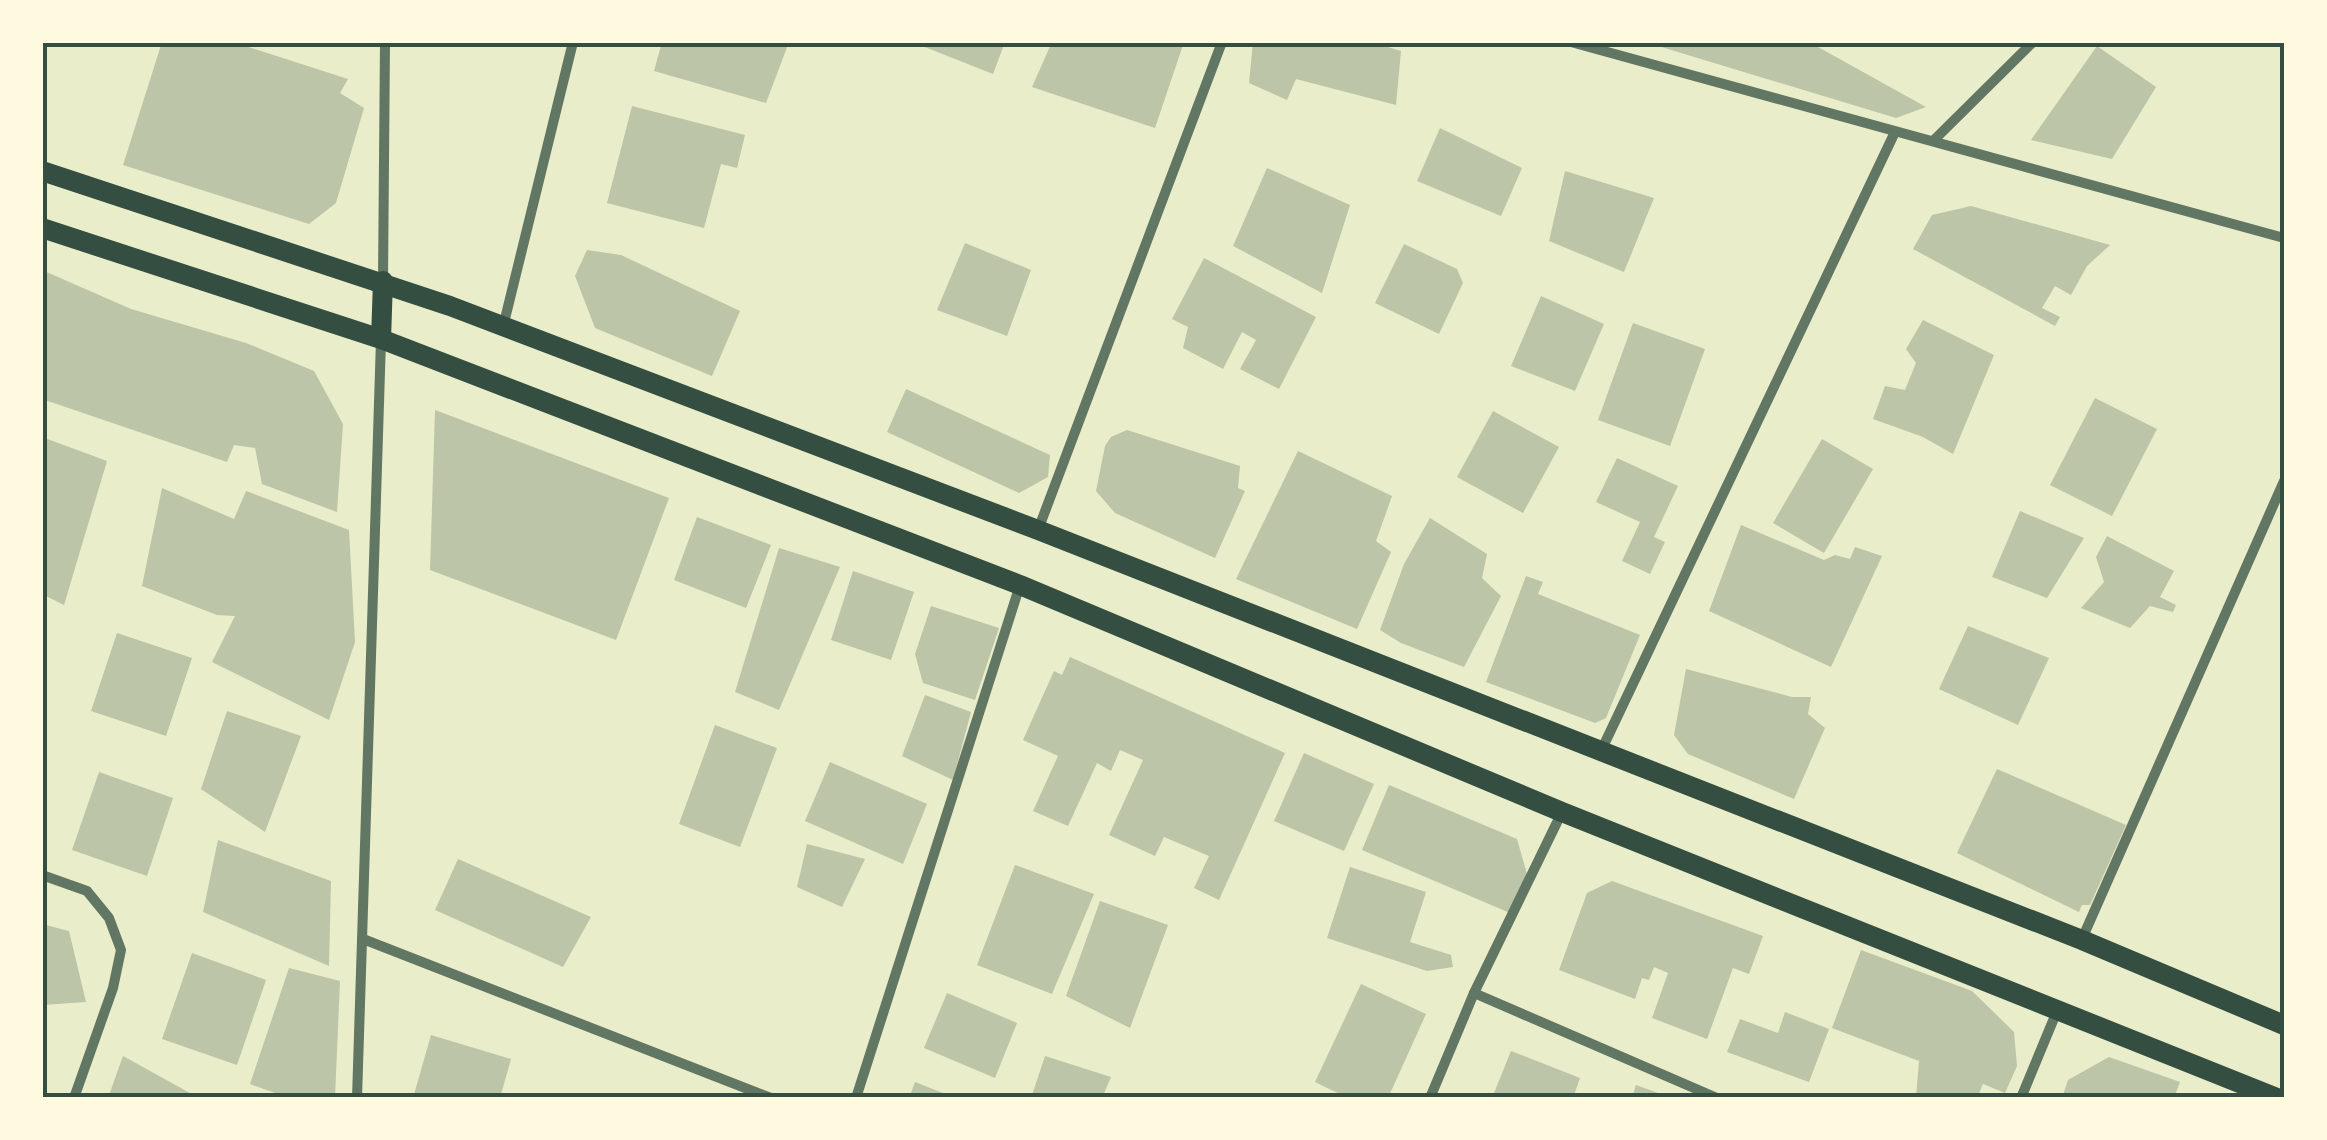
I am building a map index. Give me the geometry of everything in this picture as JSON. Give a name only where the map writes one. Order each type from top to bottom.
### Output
[{"type":"main road","points":[[42,172],[383,281],[1038,530],[2082,940],[2284,1025]]},
{"type":"main road","points":[[42,228],[380,339],[1020,585],[1562,812],[2276,1098]]},
{"type":"main road","points":[[380,339],[383,281]]},
{"type":"street","points":[[383,281],[385,42]]},
{"type":"street","points":[[503,327],[573,42]]},
{"type":"street","points":[[1038,530],[1222,42]]},
{"type":"street","points":[[1571,42],[2284,238]]},
{"type":"street","points":[[1934,140],[2033,42]]},
{"type":"street","points":[[1600,752],[1895,132]]},
{"type":"street","points":[[357,1098],[380,339]]},
{"type":"street","points":[[2082,940],[2284,481]]},
{"type":"street","points":[[856,1098],[1020,585]]},
{"type":"street","points":[[1430,1098],[1474,993],[1562,812]]},
{"type":"street","points":[[42,875],[86,891],[109,918],[121,950],[113,988],[74,1098]]},
{"type":"street","points":[[363,939],[771,1098]]},
{"type":"street","points":[[1474,993],[1717,1098]]},
{"type":"street","points":[[2020,1098],[2058,1009]]},
{"type":"building","points":[[162,42],[233,42],[348,79],[340,93],[364,108],[336,203],[309,224],[123,165]]},
{"type":"building","points":[[662,42],[789,42],[766,103],[654,71]]},
{"type":"building","points":[[912,42],[1005,42],[993,74]]},
{"type":"building","points":[[1052,42],[1184,42],[1155,128],[1032,87]]},
{"type":"building","points":[[1253,42],[1372,42],[1401,51],[1396,105],[1296,79],[1287,100],[1249,83]]},
{"type":"building","points":[[1645,42],[1809,42],[1926,107],[1896,118]]},
{"type":"building","points":[[2097,46],[2156,87],[2112,159],[2031,140]]},
{"type":"building","points":[[632,106],[745,135],[737,168],[721,164],[704,228],[607,203]]},
{"type":"building","points":[[1440,128],[1522,168],[1501,216],[1417,181]]},
{"type":"building","points":[[1267,168],[1350,205],[1322,293],[1233,246]]},
{"type":"building","points":[[1565,171],[1654,198],[1624,272],[1549,241]]},
{"type":"building","points":[[1971,206],[2110,245],[2087,266],[2071,295],[2055,286],[2042,308],[2060,317],[2055,326],[1913,249],[1932,215]]},
{"type":"building","points":[[965,243],[1031,270],[1007,336],[937,310]]},
{"type":"building","points":[[1404,244],[1457,269],[1463,283],[1439,334],[1375,303]]},
{"type":"building","points":[[587,250],[621,255],[740,311],[712,376],[595,328],[575,276]]},
{"type":"building","points":[[1204,258],[1316,317],[1279,389],[1240,369],[1256,340],[1242,332],[1223,369],[1183,348],[1188,327],[1172,319]]},
{"type":"building","points":[[42,270],[131,309],[246,343],[314,371],[343,424],[337,512],[262,484],[255,448],[234,445],[227,462],[42,399]]},
{"type":"building","points":[[1541,296],[1604,324],[1575,391],[1511,366]]},
{"type":"building","points":[[1923,320],[1994,355],[1953,454],[1923,437],[1873,419],[1885,386],[1905,390],[1916,363],[1906,349]]},
{"type":"building","points":[[1633,323],[1705,349],[1670,446],[1598,420]]},
{"type":"building","points":[[906,389],[1050,455],[1048,477],[1019,493],[887,432]]},
{"type":"building","points":[[2095,398],[2157,429],[2112,516],[2050,485]]},
{"type":"building","points":[[435,410],[669,498],[616,640],[430,570]]},
{"type":"building","points":[[1493,411],[1559,447],[1523,513],[1457,477]]},
{"type":"building","points":[[1127,430],[1240,466],[1238,488],[1245,491],[1215,558],[1115,513],[1096,491],[1105,446],[1111,437]]},
{"type":"building","points":[[42,437],[107,461],[64,605],[42,594]]},
{"type":"building","points":[[1822,439],[1873,469],[1824,553],[1773,523]]},
{"type":"building","points":[[1298,451],[1392,496],[1376,541],[1391,552],[1357,629],[1236,579]]},
{"type":"building","points":[[1617,458],[1678,486],[1654,537],[1665,542],[1650,574],[1622,561],[1640,522],[1596,502]]},
{"type":"building","points":[[162,488],[234,519],[246,491],[349,530],[355,642],[329,720],[212,662],[235,616],[217,615],[142,586]]},
{"type":"building","points":[[2020,511],[2084,538],[2047,598],[1992,577]]},
{"type":"building","points":[[697,517],[771,545],[746,608],[674,580]]},
{"type":"building","points":[[1430,518],[1487,554],[1482,578],[1501,596],[1464,667],[1401,643],[1380,630],[1404,564]]},
{"type":"building","points":[[1741,525],[1824,560],[1835,555],[1850,559],[1855,547],[1882,556],[1831,667],[1709,611]]},
{"type":"building","points":[[2107,536],[2174,571],[2160,597],[2176,605],[2173,612],[2150,606],[2130,628],[2081,608],[2104,582],[2096,557]]},
{"type":"building","points":[[779,548],[840,567],[779,710],[735,692]]},
{"type":"building","points":[[853,571],[914,592],[891,660],[831,640]]},
{"type":"building","points":[[1526,576],[1543,582],[1538,594],[1640,635],[1606,718],[1595,723],[1486,682]]},
{"type":"building","points":[[931,606],[999,628],[975,700],[923,683],[915,654]]},
{"type":"building","points":[[1968,626],[2049,658],[2018,725],[1939,689]]},
{"type":"building","points":[[117,633],[192,658],[166,736],[91,711]]},
{"type":"building","points":[[1070,657],[1285,753],[1219,900],[1194,888],[1209,856],[1164,837],[1155,856],[1109,835],[1143,760],[1120,750],[1111,771],[1097,763],[1068,826],[1033,811],[1058,756],[1023,740],[1054,671],[1062,675]]},
{"type":"building","points":[[1686,669],[1792,697],[1811,697],[1808,714],[1825,728],[1794,799],[1688,754],[1674,735]]},
{"type":"building","points":[[925,695],[971,712],[953,780],[902,756]]},
{"type":"building","points":[[227,711],[301,736],[265,832],[201,789]]},
{"type":"building","points":[[715,725],[777,748],[740,847],[679,824]]},
{"type":"building","points":[[1304,753],[1374,784],[1344,851],[1274,821]]},
{"type":"building","points":[[830,762],[927,804],[903,864],[805,821]]},
{"type":"building","points":[[1997,769],[2126,825],[2090,905],[2082,905],[2079,912],[1957,853]]},
{"type":"building","points":[[99,772],[173,798],[147,876],[72,850]]},
{"type":"building","points":[[1389,785],[1517,839],[1527,874],[1510,913],[1362,850]]},
{"type":"building","points":[[218,840],[331,881],[329,966],[203,912]]},
{"type":"building","points":[[807,844],[865,859],[842,907],[797,887]]},
{"type":"building","points":[[458,859],[591,917],[563,967],[435,910]]},
{"type":"building","points":[[1015,865],[1094,894],[1052,994],[977,965]]},
{"type":"building","points":[[1350,867],[1426,892],[1410,942],[1451,955],[1453,967],[1427,971],[1327,938]]},
{"type":"building","points":[[1612,881],[1763,936],[1749,974],[1733,968],[1707,1039],[1652,1018],[1668,973],[1654,967],[1649,980],[1642,978],[1635,999],[1559,970],[1587,893]]},
{"type":"building","points":[[1100,901],[1168,925],[1130,1028],[1066,996]]},
{"type":"building","points":[[42,924],[69,931],[86,1002],[42,1005]]},
{"type":"building","points":[[1861,950],[1972,991],[2014,1032],[2017,1066],[2005,1093],[1983,1084],[1977,1098],[1916,1098],[1919,1061],[1832,1028]]},
{"type":"building","points":[[192,953],[266,980],[237,1065],[162,1039]]},
{"type":"building","points":[[289,968],[340,981],[335,1098],[289,1098],[250,1084]]},
{"type":"building","points":[[1361,984],[1426,1014],[1388,1098],[1348,1098],[1315,1082]]},
{"type":"building","points":[[947,993],[1017,1023],[995,1078],[924,1048]]},
{"type":"building","points":[[1785,1012],[1829,1029],[1809,1082],[1727,1052],[1740,1019],[1778,1033]]},
{"type":"building","points":[[431,1035],[511,1059],[500,1098],[413,1098]]},
{"type":"building","points":[[1511,1051],[1580,1078],[1573,1098],[1492,1098]]},
{"type":"building","points":[[123,1056],[199,1098],[108,1098]]},
{"type":"building","points":[[1045,1056],[1111,1077],[1102,1098],[1031,1098]]},
{"type":"building","points":[[2109,1057],[2180,1082],[2174,1098],[2062,1098],[2068,1080]]},
{"type":"building","points":[[915,1082],[953,1097],[953,1098],[909,1098]]},
{"type":"building","points":[[1636,1085],[1669,1097],[1669,1098],[1632,1098]]}]
